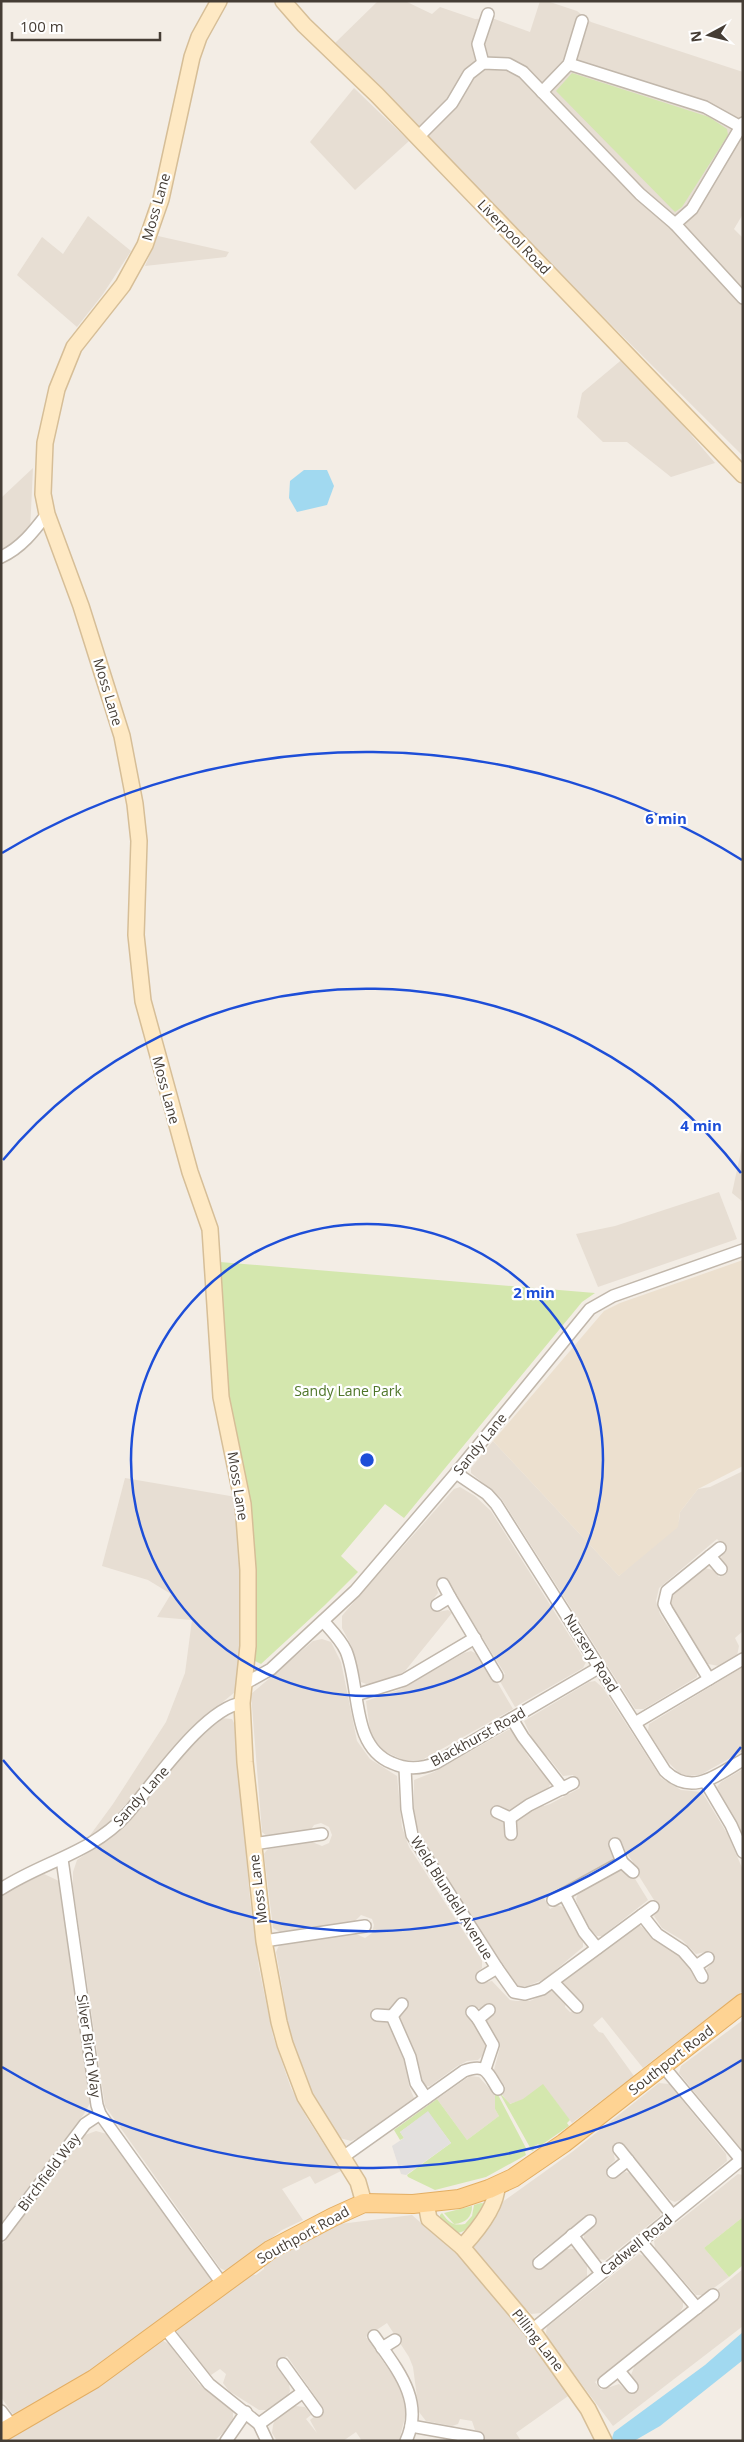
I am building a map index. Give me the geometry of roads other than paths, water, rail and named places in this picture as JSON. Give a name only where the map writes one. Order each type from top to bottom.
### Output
[{"type":"main road","name":"Southport Road","points":[[3,2421],[94,2379],[270,2250],[364,2203],[426,2203],[459,2198],[497,2186],[513,2178],[556,2149],[743,2003]]},
{"type":"street","name":"Moss Lane","points":[[219,1],[199,37],[192,57],[161,199],[145,245],[123,285],[74,347],[57,389],[45,443],[43,494],[47,514],[81,606],[122,736],[135,804],[139,841],[136,935],[143,1001],[190,1172],[210,1229],[221,1396],[243,1504],[248,1570],[248,1646],[242,1704],[252,1844],[264,1941],[279,2022],[298,2080],[315,2116],[361,2187],[364,2203]]},
{"type":"street","name":"Liverpool Road","points":[[283,1],[304,25],[418,137],[743,475]]},
{"type":"street","points":[[483,63],[478,44],[488,14]]},
{"type":"street","points":[[542,92],[569,64],[582,21]]},
{"type":"street","points":[[418,137],[452,103],[469,74],[483,63],[508,64],[523,72],[640,194],[675,224],[741,292]]},
{"type":"street","points":[[569,64],[706,107],[742,125],[692,209],[675,224]]},
{"type":"street","points":[[1,557],[11,553],[28,538],[47,514]]},
{"type":"street","name":"Sandy Lane","points":[[244,1684],[271,1669],[355,1591],[456,1473],[590,1309],[614,1296],[743,1250]]},
{"type":"street","name":"Nursery Road","points":[[456,1473],[487,1494],[496,1504],[665,1771],[672,1777],[688,1784],[706,1781],[743,1760]]},
{"type":"street","points":[[708,1679],[667,1610],[664,1598],[666,1591],[720,1548]]},
{"type":"street","points":[[710,1556],[721,1569]]},
{"type":"street","points":[[443,1584],[497,1676]]},
{"type":"street","points":[[437,1605],[450,1597]]},
{"type":"street","points":[[323,1621],[345,1650],[362,1728],[372,1749],[388,1762],[406,1768]]},
{"type":"street","points":[[356,1695],[404,1680],[475,1638]]},
{"type":"street","points":[[635,1723],[743,1659]]},
{"type":"street","name":"Blackhurst Road","points":[[406,1768],[418,1768],[436,1763],[600,1667]]},
{"type":"street","name":"Sandy Lane","points":[[1,1889],[62,1859],[112,1829],[207,1722],[227,1707],[242,1704]]},
{"type":"street","points":[[510,1818],[530,1805],[568,1786],[523,1737],[512,1718]]},
{"type":"street","name":"Weld Blundell Avenue","points":[[406,1768],[407,1809],[412,1836],[510,1988],[519,1994],[534,1992],[553,1982],[652,1907]]},
{"type":"street","points":[[706,1781],[743,1852]]},
{"type":"street","points":[[497,1812],[510,1818]]},
{"type":"street","points":[[510,1818],[511,1834]]},
{"type":"street","points":[[252,1844],[322,1834]]},
{"type":"street","points":[[616,1844],[622,1862],[633,1872]]},
{"type":"street","name":"Silver Birch Way","points":[[62,1859],[100,2114],[223,2285]]},
{"type":"street","points":[[553,1900],[622,1862]]},
{"type":"street","points":[[564,1894],[584,1932],[597,1948]]},
{"type":"street","points":[[642,1915],[657,1934],[683,1951],[696,1966],[702,1977]]},
{"type":"street","points":[[264,1941],[364,1926]]},
{"type":"street","points":[[696,1966],[708,1958]]},
{"type":"street","name":"Weld Blundell Avenue","points":[[482,1977],[497,1968]]},
{"type":"street","points":[[553,1982],[577,2008]]},
{"type":"street","points":[[392,2016],[402,2004]]},
{"type":"street","points":[[485,2069],[493,2045],[475,2016],[489,2010]]},
{"type":"street","points":[[377,2015],[392,2016]]},
{"type":"street","points":[[392,2016],[410,2057],[416,2083],[426,2098]]},
{"type":"street","points":[[663,2066],[742,2161]]},
{"type":"street","points":[[343,2157],[464,2071],[479,2067],[485,2069],[498,2089]]},
{"type":"street","name":"Birchfield Way","points":[[1,2235],[86,2124],[100,2114]]},
{"type":"street","points":[[619,2149],[672,2214]]},
{"type":"street","points":[[612,2172],[628,2160]]},
{"type":"street","name":"Cadwell Road","points":[[532,2330],[600,2273],[641,2242],[672,2214],[742,2161]]},
{"type":"street","points":[[462,2247],[473,2234],[495,2200],[497,2186]]},
{"type":"street","name":"Pilling Lane","points":[[426,2203],[429,2219],[462,2247],[532,2330],[574,2388],[602,2436]]},
{"type":"street","points":[[538,2263],[590,2220]]},
{"type":"street","points":[[572,2235],[600,2273]]},
{"type":"street","points":[[641,2242],[697,2308]]},
{"type":"street","points":[[604,2382],[713,2295]]},
{"type":"street","points":[[164,2327],[209,2384],[259,2424],[267,2441]]},
{"type":"street","points":[[374,2336],[404,2378],[408,2389],[413,2409],[411,2426],[406,2441]]},
{"type":"street","points":[[382,2348],[395,2340]]},
{"type":"street","points":[[283,2364],[317,2411]]},
{"type":"street","points":[[620,2371],[632,2387]]},
{"type":"street","points":[[259,2424],[304,2392]]},
{"type":"street","points":[[226,2441],[246,2412]]},
{"type":"street","points":[[464,2436],[466,2424]]},
{"type":"street","points":[[411,2426],[478,2438]]},
{"type":"water","points":[[304,470],[327,470],[334,486],[327,505],[297,512],[289,498],[290,481]]},
{"type":"water","points":[[743,2332],[743,2360],[660,2426],[634,2441],[606,2441],[612,2438],[614,2432],[705,2365]]},
{"type":"park label","name":"Sandy Lane Park","points":[[348,1391]]}]
